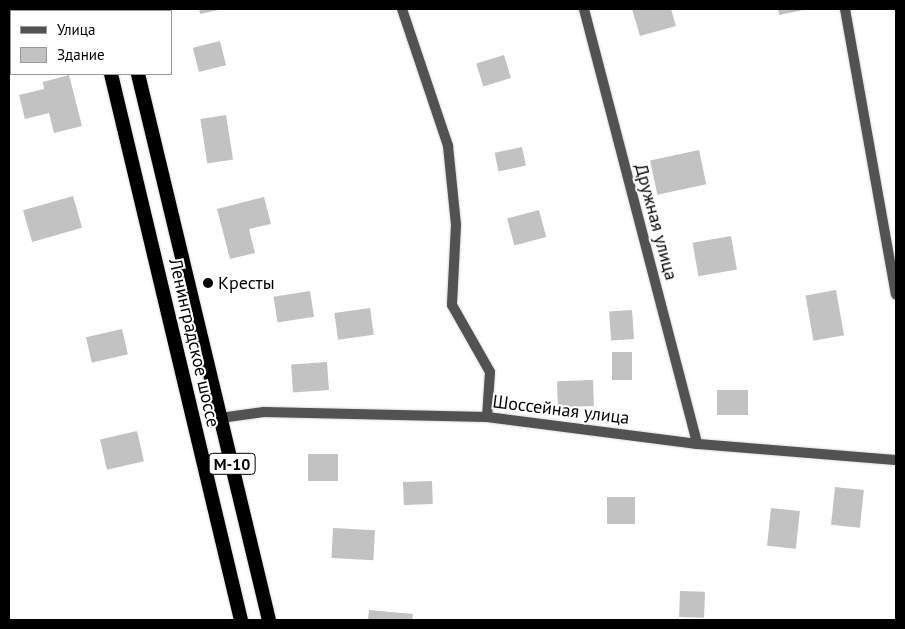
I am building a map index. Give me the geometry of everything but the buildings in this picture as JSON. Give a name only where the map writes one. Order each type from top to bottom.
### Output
[{"type":"highway","name":"Ленинградское шоссе","points":[[111,75],[241,620]]},
{"type":"highway","name":"Ленинградское шоссе","points":[[138,75],[269,620]]},
{"type":"street","points":[[402,9],[448,146],[456,225],[452,305],[490,372],[487,417]]},
{"type":"street","name":"Дружная улица","points":[[584,9],[697,444]]},
{"type":"street","points":[[845,9],[896,294]]},
{"type":"street","name":"Шоссейная улица","points":[[220,418],[264,412],[487,417],[697,444],[896,460]]},
{"type":"place","name":"Кресты","points":[[208,283]]}]
